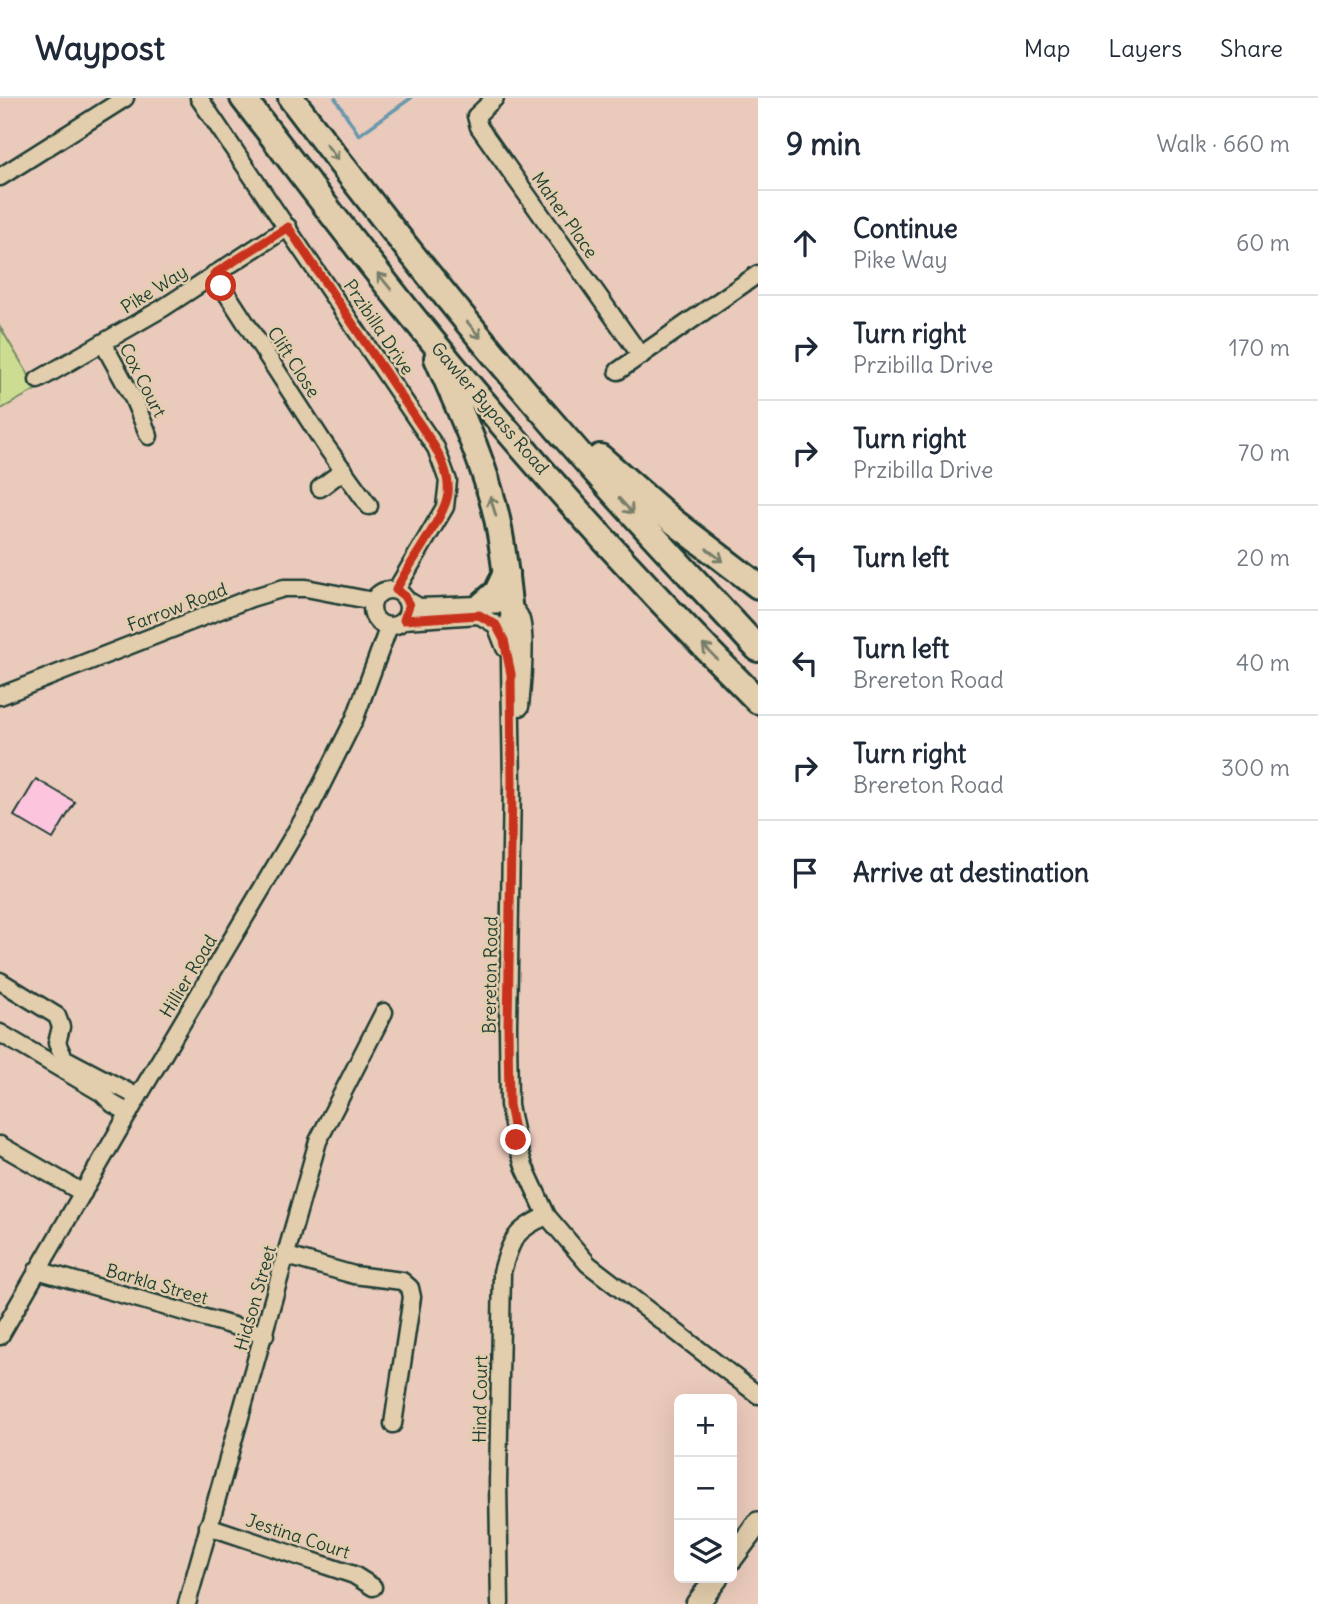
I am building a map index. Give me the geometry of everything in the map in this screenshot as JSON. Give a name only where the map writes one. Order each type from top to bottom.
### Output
[{"type":"highway","name":"Gawler Bypass Road","points":[[243,98],[427,334],[578,511],[758,701]]},
{"type":"highway","points":[[291,98],[366,198],[533,400],[758,649]]},
{"type":"highway","points":[[427,334],[476,449],[495,511],[509,604]]},
{"type":"highway","points":[[533,400],[673,521],[758,586]]},
{"type":"highway","points":[[483,604],[497,592],[506,573]]},
{"type":"main road","points":[[737,1551],[758,1523]]},
{"type":"main road","points":[[697,1604],[713,1583]]},
{"type":"street","points":[[0,177],[125,98]]},
{"type":"street","name":"Przibilla Drive","points":[[199,98],[436,448],[448,481],[445,507],[401,595]]},
{"type":"street","name":"Maher Place","points":[[495,98],[476,116],[479,127],[641,356]]},
{"type":"street","name":"Pike Way","points":[[38,380],[103,343],[288,227]]},
{"type":"street","name":"Clift Close","points":[[214,274],[325,445],[369,506]]},
{"type":"street","points":[[618,371],[758,274]]},
{"type":"street","name":"Cox Court","points":[[103,343],[133,398],[149,436]]},
{"type":"street","points":[[320,488],[344,470]]},
{"type":"street","name":"Farrow Road","points":[[0,696],[251,598],[284,588],[339,593],[373,601]]},
{"type":"street","points":[[401,595],[408,610],[396,623],[383,625],[374,618],[373,601],[385,590],[401,595],[419,607],[509,604]]},
{"type":"street","name":"Brereton Road","points":[[509,604],[512,785],[509,1105],[524,1166],[547,1216],[588,1264],[758,1395]]},
{"type":"street","name":"Brereton Road","points":[[509,604],[520,616],[522,640],[522,684],[512,785]]},
{"type":"street","name":"Brereton Road","points":[[396,623],[479,615],[486,618],[501,632],[511,674]]},
{"type":"street","name":"Hillier Road","points":[[0,1336],[311,806],[355,718],[396,623]]},
{"type":"street","points":[[0,981],[57,1016],[61,1027],[57,1044],[64,1058],[138,1097]]},
{"type":"street","name":"Hidson Street","points":[[187,1604],[318,1141],[384,1012]]},
{"type":"street","points":[[0,1033],[103,1093],[113,1104],[129,1113]]},
{"type":"street","points":[[0,1145],[83,1193]]},
{"type":"street","name":"Hind Court","points":[[500,1604],[498,1482],[502,1272],[510,1241],[529,1223],[547,1216]]},
{"type":"street","points":[[287,1256],[354,1275],[402,1281],[410,1287],[412,1297],[393,1424]]},
{"type":"street","name":"Barkla Street","points":[[37,1270],[265,1335]]},
{"type":"street","name":"Jestina Court","points":[[208,1527],[354,1575],[373,1587]]},
{"type":"green space","points":[[0,327],[37,389],[1,409],[0,408]]},
{"type":"building","points":[[36,779],[75,802],[53,839],[14,816]]},
{"type":"waterway","points":[[335,98],[359,135],[411,98]]},
{"type":"route","points":[[221,286],[214,274],[288,227],[436,448],[448,481],[445,507],[396,590],[404,596],[409,605],[404,620],[479,615],[492,621],[504,640],[511,674],[508,1026],[509,1105],[516,1140]]}]
